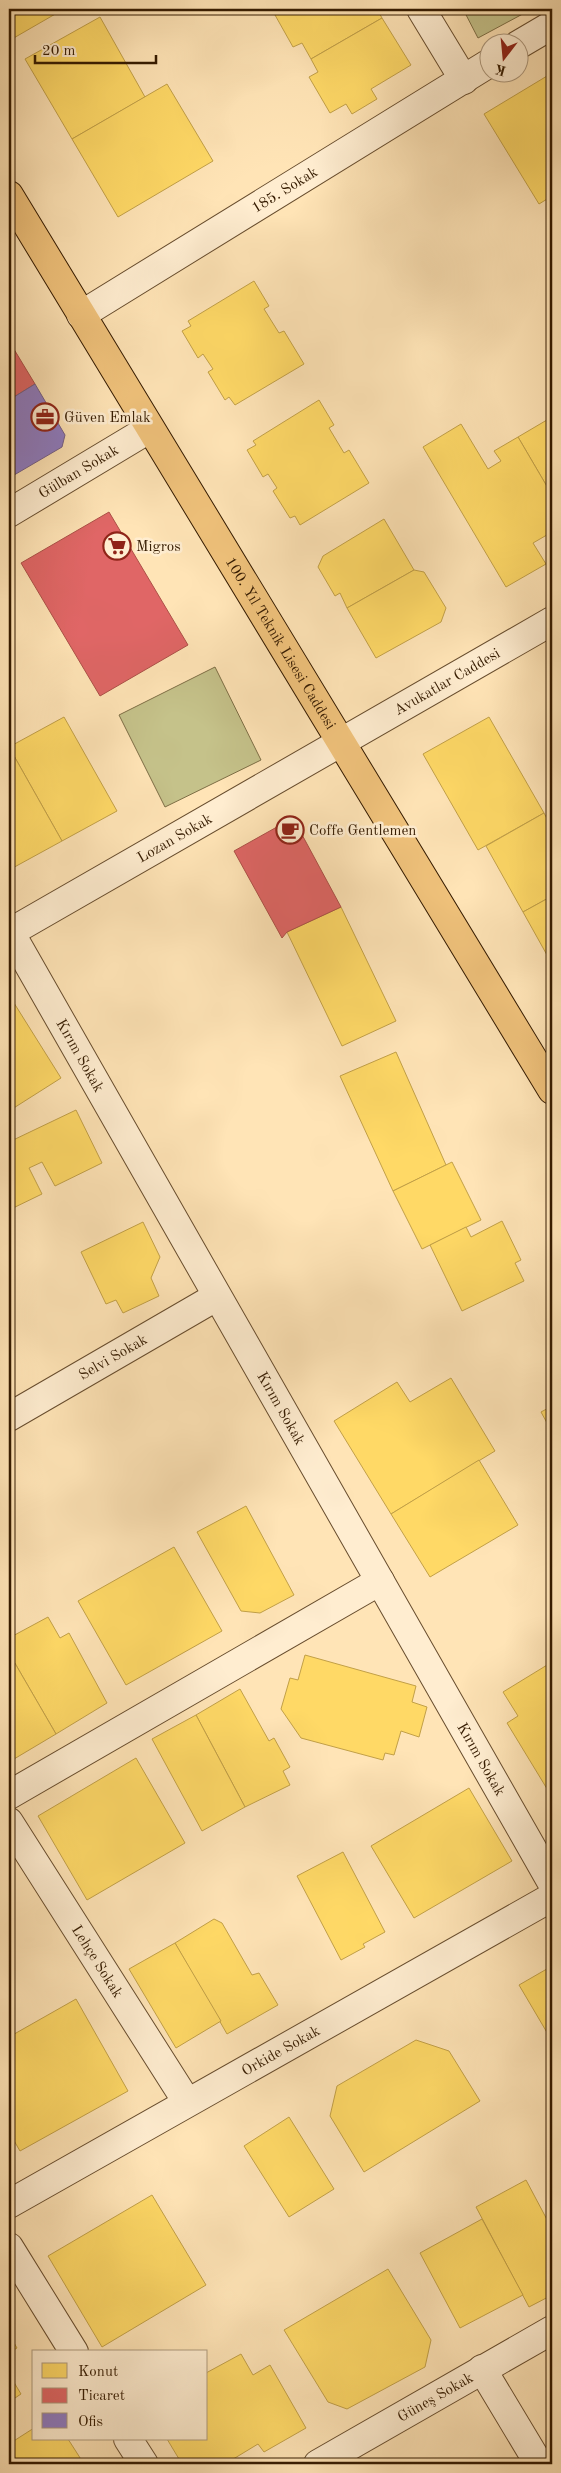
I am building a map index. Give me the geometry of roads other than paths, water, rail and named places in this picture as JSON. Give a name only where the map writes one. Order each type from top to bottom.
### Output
[{"type":"main road","name":"100. Yıl Teknik Lisesi Caddesi","points":[[9,195],[149,429],[342,742],[552,1090]]},
{"type":"street","points":[[421,9],[464,80]]},
{"type":"street","points":[[528,39],[552,25]]},
{"type":"street","name":"185. Sokak","points":[[81,315],[478,71]]},
{"type":"street","name":"Gülban Sokak","points":[[9,513],[149,429]]},
{"type":"street","name":"Avukatlar Caddesi","points":[[342,742],[552,621]]},
{"type":"street","name":"Lozan Sokak","points":[[10,933],[342,742]]},
{"type":"street","name":"Kırım Sokak","points":[[10,933],[552,1883]]},
{"type":"street","name":"Selvi Sokak","points":[[9,1417],[216,1297]]},
{"type":"street","points":[[9,1795],[380,1581]]},
{"type":"street","name":"Lehçe Sokak","points":[[9,1822],[187,2102]]},
{"type":"street","name":"Orkide Sokak","points":[[9,2204],[552,1897]]},
{"type":"street","points":[[9,2247],[73,2350]]},
{"type":"street","name":"Güneş Sokak","points":[[318,2464],[552,2330]]},
{"type":"street","points":[[482,2369],[539,2464]]},
{"type":"street","points":[[129,2440],[144,2464]]},
{"type":"place","name":"Güven Emlak","points":[[45,417]]},
{"type":"place","name":"Migros","points":[[117,546]]},
{"type":"place","name":"Coffe Gentlemen","points":[[290,830]]}]
